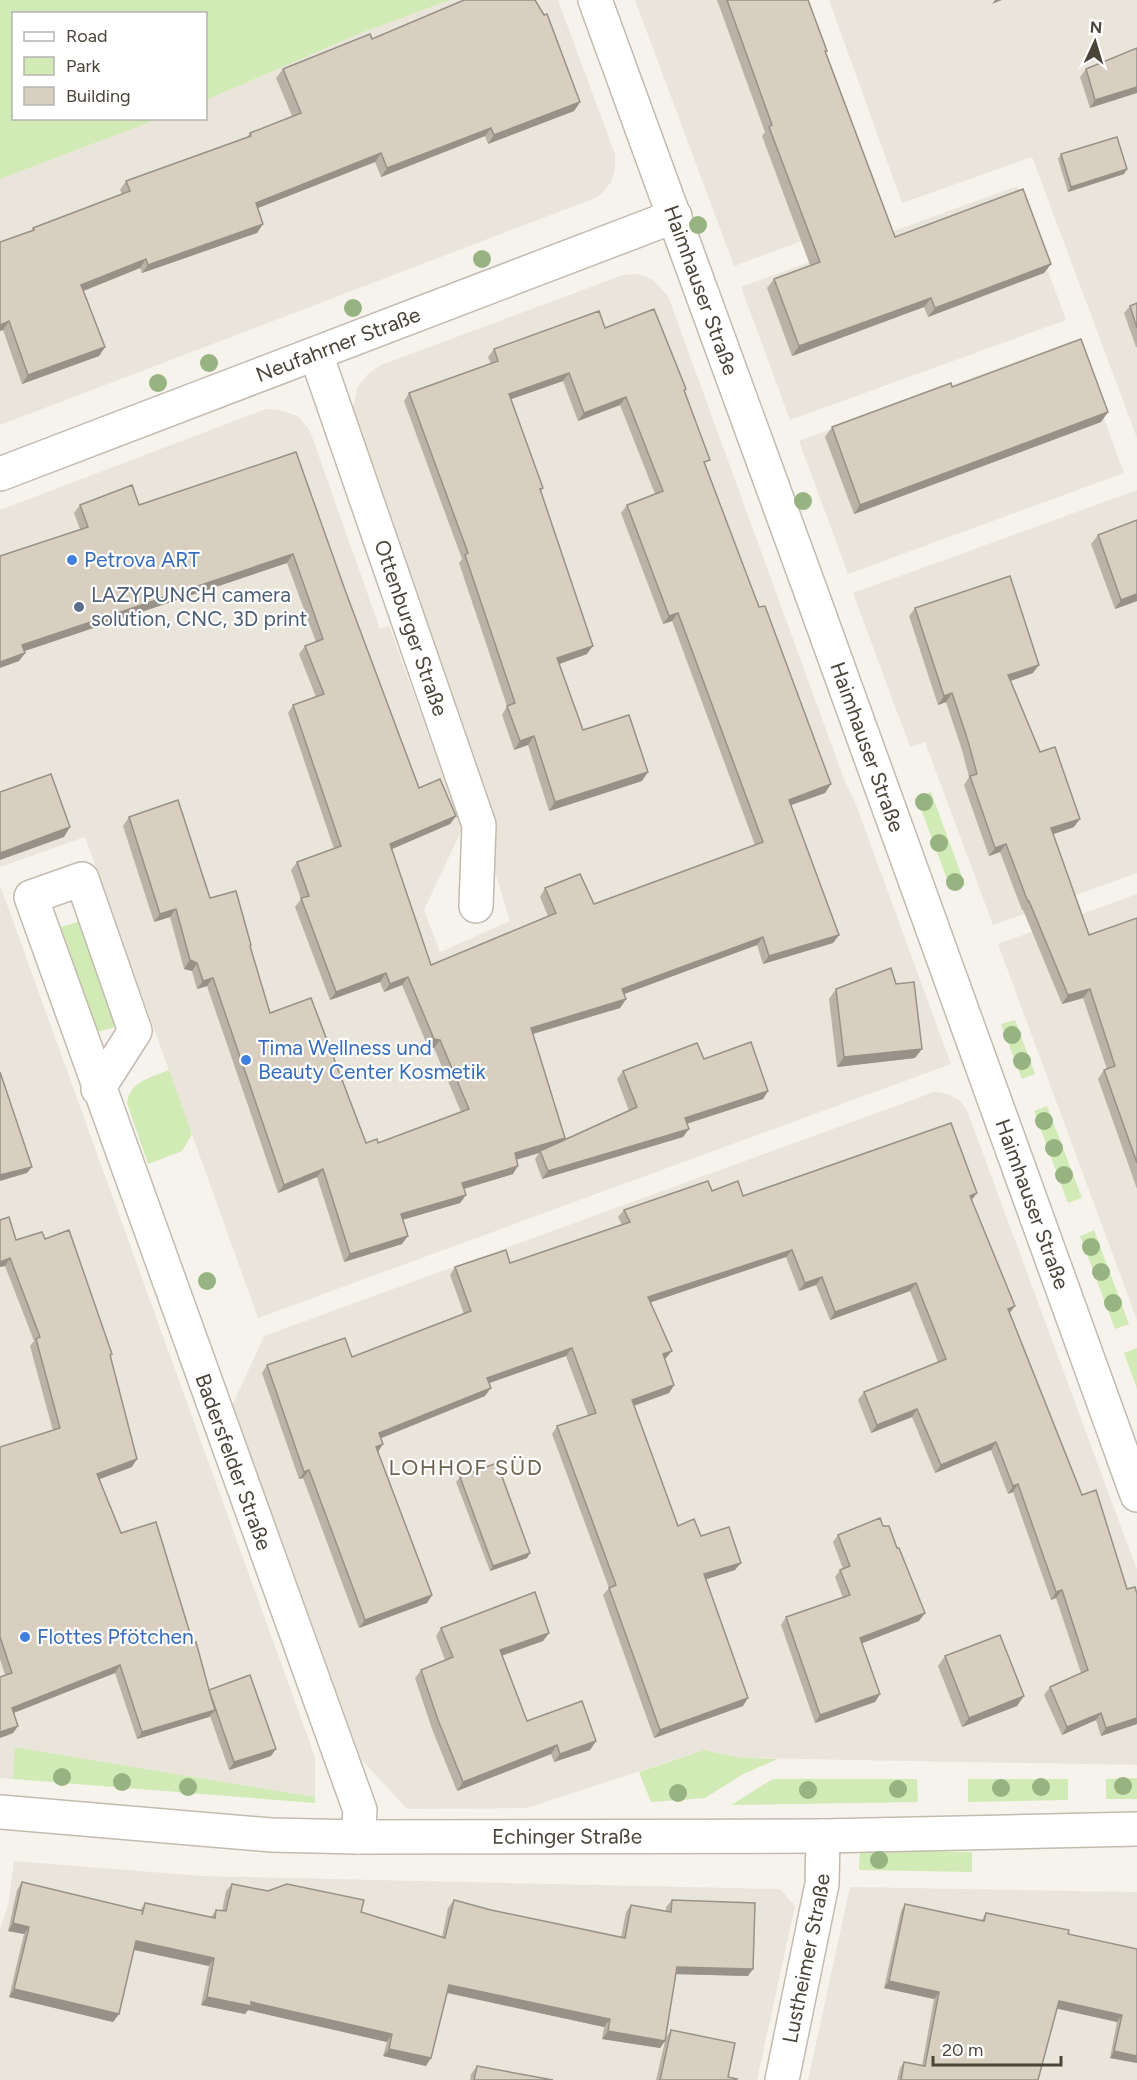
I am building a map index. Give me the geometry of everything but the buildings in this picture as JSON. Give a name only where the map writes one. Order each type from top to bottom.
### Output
[{"type":"street","name":"Haimhauser Straße","points":[[595,0],[1137,1495]]},
{"type":"street","name":"Neufahrner Straße","points":[[0,474],[675,216]]},
{"type":"street","name":"Ottenburger Straße","points":[[316,354],[479,825],[476,906]]},
{"type":"street","name":"Badersfelder Straße","points":[[98,1089],[135,1031],[82,879],[31,897],[98,1089],[360,1810],[358,1837]]},
{"type":"street","name":"Echinger Straße","points":[[0,1812],[271,1835],[358,1837],[823,1836],[1137,1829]]},
{"type":"street","name":"Lustheimer Straße","points":[[782,2080],[822,1884],[823,1836]]},
{"type":"shaded area","points":[[450,0],[558,0],[615,154],[612,180],[598,197],[0,425],[0,179],[155,120],[207,120],[207,100],[361,33]]},
{"type":"shaded area","points":[[635,0],[805,0],[883,211],[734,266]]},
{"type":"shaded area","points":[[829,0],[1137,0],[1137,438],[1032,157],[902,203]]},
{"type":"shaded area","points":[[1017,186],[1066,320],[790,420],[741,287]]},
{"type":"shaded area","points":[[638,274],[653,280],[668,296],[844,779],[855,802],[951,1064],[258,1318],[85,837],[0,867],[0,510],[266,409],[279,410],[298,416],[310,431],[380,629],[389,625],[462,829],[424,910],[440,952],[510,921],[353,409],[357,388],[368,374],[381,365],[623,275]]},
{"type":"shaded area","points":[[1075,340],[1124,473],[848,574],[799,441]]},
{"type":"shaded area","points":[[1137,490],[1137,873],[993,925],[925,742],[910,747],[853,593]]},
{"type":"shaded area","points":[[0,885],[315,1757],[315,1797],[16,1747],[13,1779],[0,1778]]},
{"type":"shaded area","points":[[1137,894],[1137,1320],[998,944]]},
{"type":"shaded area","points":[[934,1092],[948,1094],[961,1101],[968,1113],[1137,1570],[1137,1765],[742,1758],[704,1750],[527,1808],[407,1809],[361,1759],[232,1406],[264,1336]]},
{"type":"shaded area","points":[[14,1861],[202,1876],[780,1889],[795,1906],[757,2080],[0,2080],[0,1928],[8,1906]]},
{"type":"shaded area","points":[[850,1887],[1137,1892],[1137,2080],[808,2080]]},
{"type":"green space","points":[[0,0],[450,0],[361,33],[207,100],[207,12],[12,12],[12,120],[155,120],[0,179]]},
{"type":"green space","points":[[931,792],[965,885],[951,890],[917,798]]},
{"type":"green space","points":[[80,921],[116,1027],[97,1032],[61,927]]},
{"type":"green space","points":[[1015,1020],[1035,1074],[1022,1079],[1001,1024]]},
{"type":"green space","points":[[169,1070],[192,1134],[182,1151],[148,1164],[127,1103],[132,1090],[142,1081]]},
{"type":"green space","points":[[1047,1106],[1082,1198],[1068,1203],[1034,1111]]},
{"type":"green space","points":[[1094,1230],[1129,1324],[1115,1329],[1080,1236]]},
{"type":"green space","points":[[1137,1348],[1137,1389],[1124,1353]]},
{"type":"green space","points":[[15,1747],[315,1797],[315,1803],[13,1779]]},
{"type":"green space","points":[[704,1750],[742,1758],[778,1759],[745,1773],[705,1798],[651,1802],[639,1772]]},
{"type":"green space","points":[[1137,1778],[1137,1799],[1106,1799],[1106,1779]]},
{"type":"green space","points":[[773,1779],[917,1779],[918,1802],[731,1805]]},
{"type":"green space","points":[[968,1779],[1068,1779],[1068,1800],[968,1802]]},
{"type":"green space","points":[[860,1850],[972,1852],[972,1872],[859,1870]]},
{"type":"place","name":"Petrova ART","points":[[72,560]]},
{"type":"place","name":"LAZYPUNCH camera solution, CNC, 3D print","points":[[79,607]]},
{"type":"place","name":"Tima Wellness und Beauty Center Kosmetik","points":[[246,1060]]},
{"type":"place","name":"Flottes Pfötchen","points":[[25,1637]]},
{"type":"district","name":"LOHHOF SÜD","points":[[466,1467]]}]
